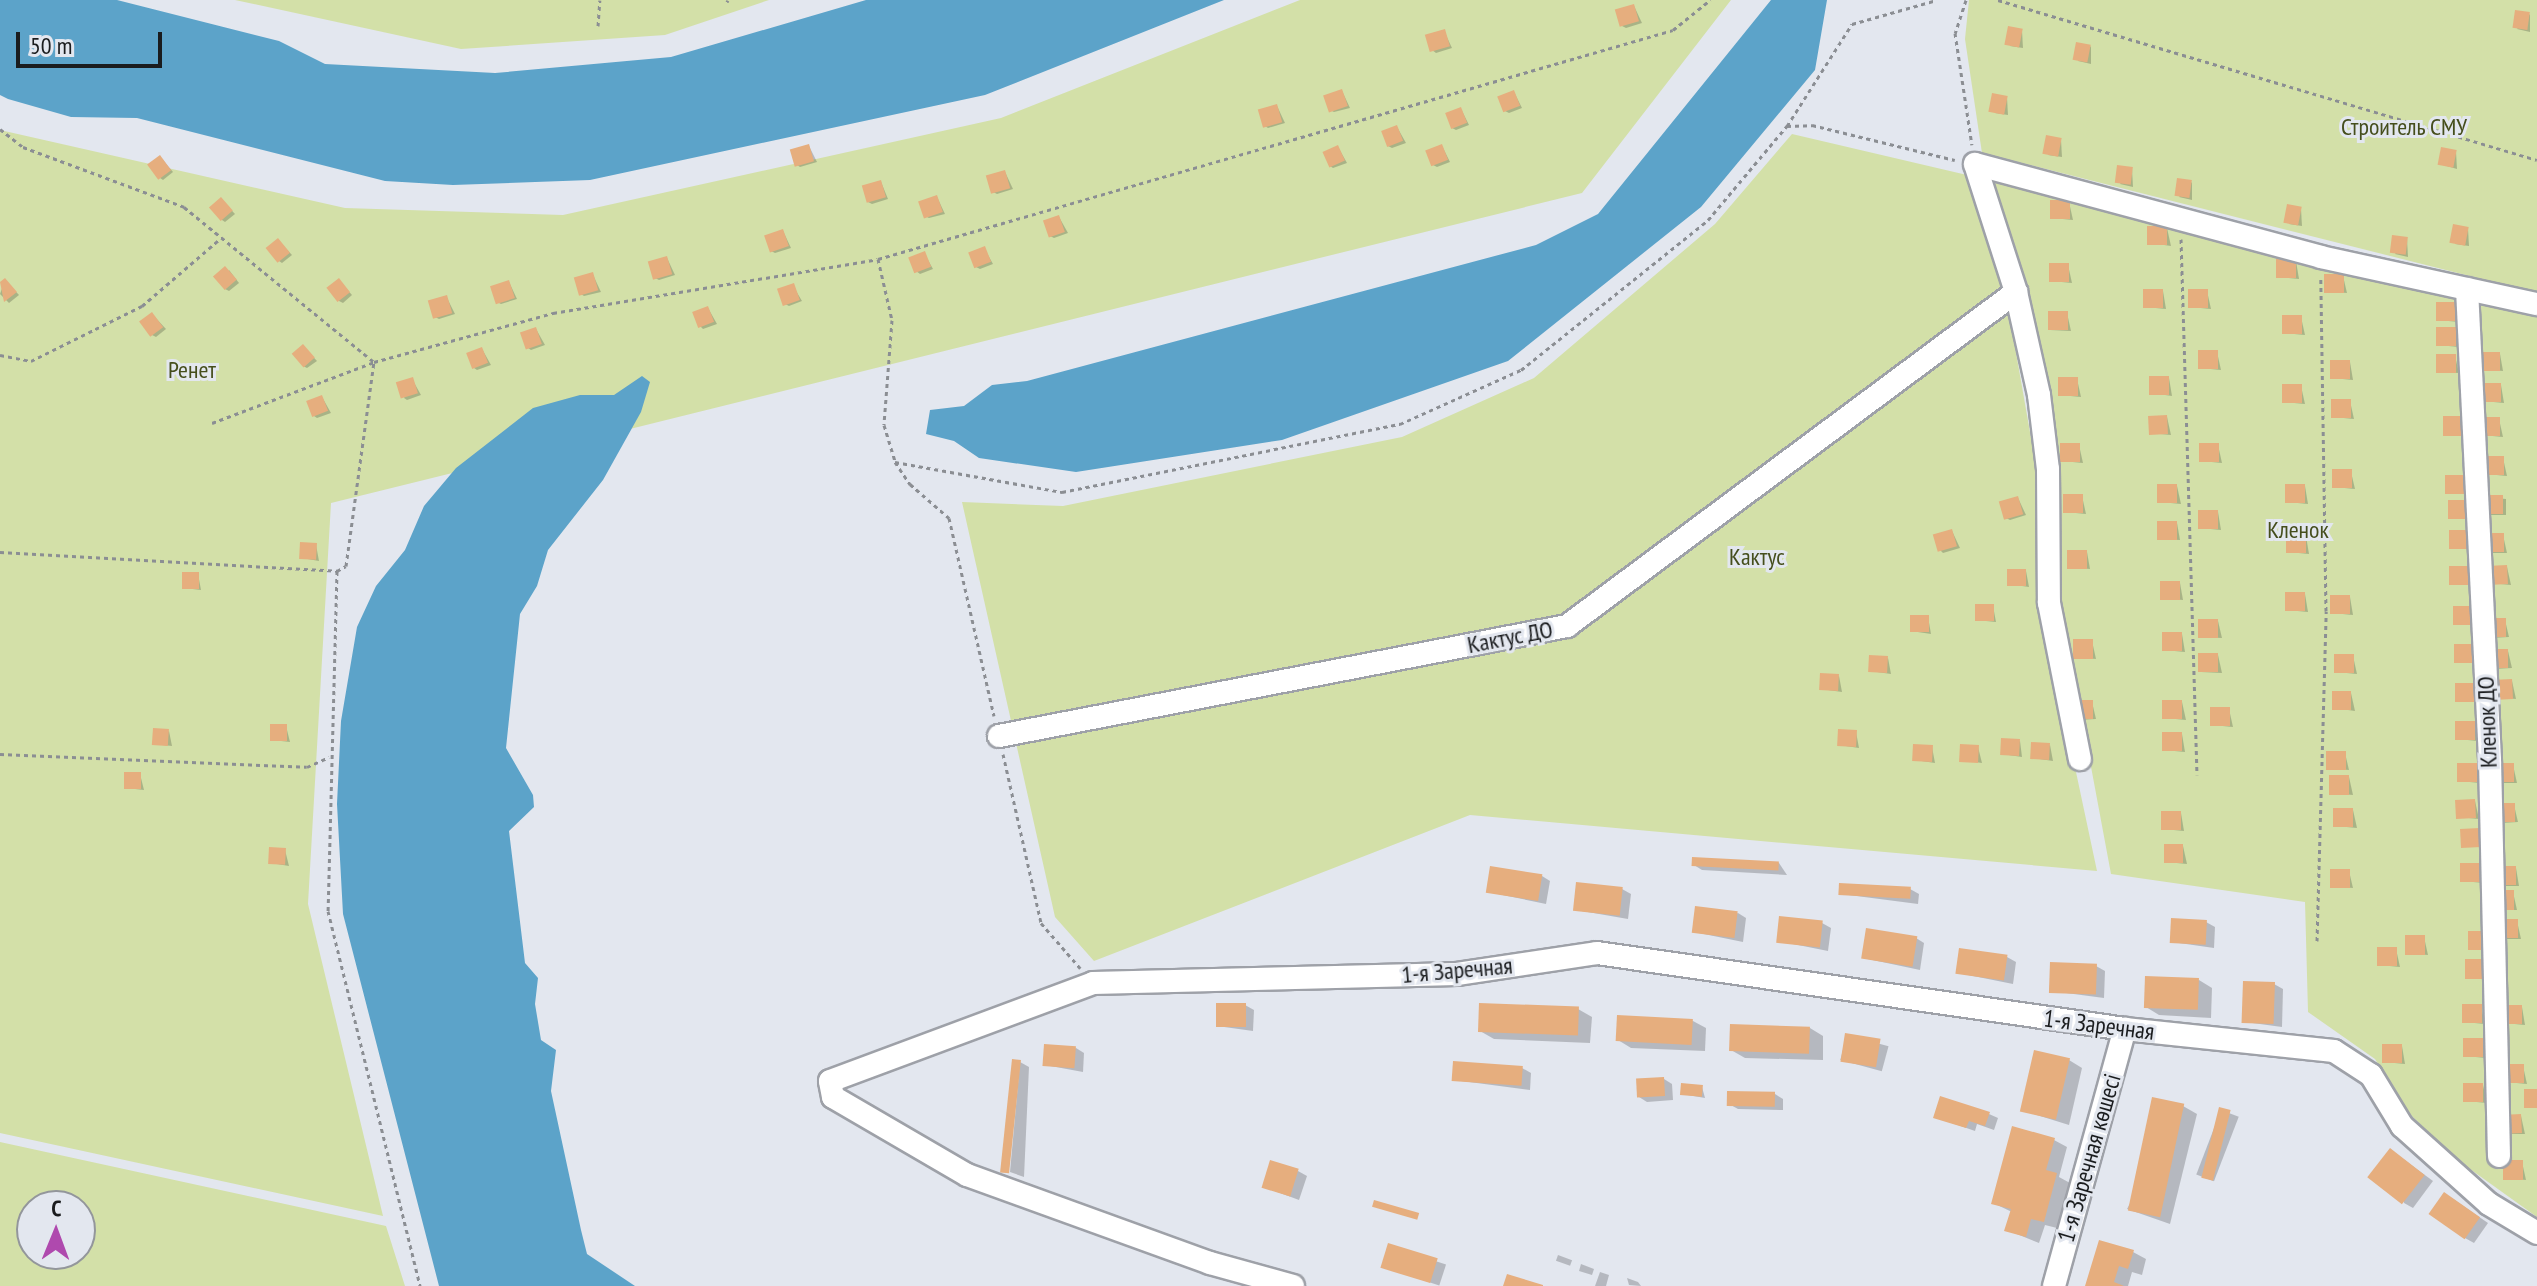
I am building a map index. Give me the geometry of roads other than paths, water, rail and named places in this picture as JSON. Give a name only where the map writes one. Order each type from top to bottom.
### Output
[{"type":"street","points":[[2080,759],[2049,603],[2048,469],[2016,292],[1975,164],[2321,257],[2537,304]]},
{"type":"street","name":"Кленок ДО","points":[[2467,289],[2490,760],[2499,1156]]},
{"type":"street","name":"Кактус ДО","points":[[999,736],[1567,626],[2016,292]]},
{"type":"street","name":"1-я Заречная","points":[[1293,1286],[1210,1263],[967,1175],[830,1093],[835,1077],[1093,983],[1457,974],[1597,953],[2125,1029],[2334,1051],[2349,1057],[2371,1075],[2402,1126],[2489,1204],[2537,1233]]},
{"type":"street","name":"1-я Заречная көшесі","points":[[2054,1286],[2125,1029]]},
{"type":"water","points":[[0,0],[117,0],[279,41],[325,64],[495,73],[671,57],[866,0],[1224,0],[985,95],[590,180],[453,185],[385,181],[137,118],[71,117],[8,99],[0,95]]},
{"type":"water","points":[[1771,0],[1827,0],[1815,70],[1701,207],[1508,361],[1282,440],[1076,472],[979,458],[954,441],[926,434],[930,410],[964,406],[992,385],[1027,381],[1536,245],[1598,214]]},
{"type":"water","points":[[642,376],[650,382],[641,412],[603,480],[548,550],[537,586],[520,614],[506,748],[533,795],[534,807],[509,831],[525,963],[538,978],[535,1004],[541,1040],[556,1050],[551,1091],[581,1230],[587,1254],[635,1286],[439,1286],[343,914],[337,804],[341,721],[357,627],[376,586],[405,550],[424,506],[456,468],[533,408],[580,395],[614,395]]},
{"type":"park label","name":"Строитель СМУ","points":[[2404,127]]},
{"type":"park label","name":"Ренет","points":[[192,370]]},
{"type":"park label","name":"Кленок","points":[[2298,530]]},
{"type":"park label","name":"Кактус","points":[[1757,557]]}]
